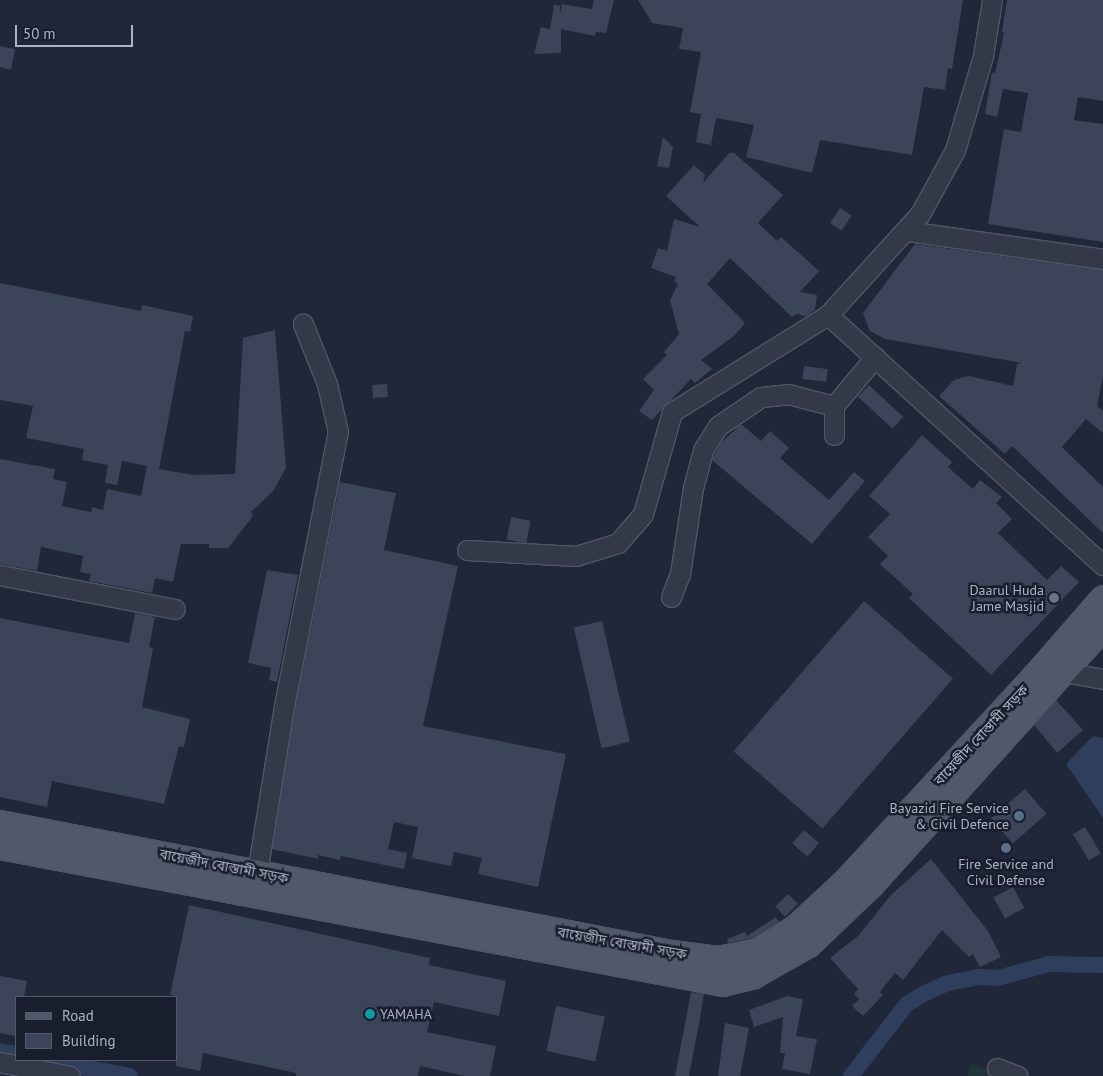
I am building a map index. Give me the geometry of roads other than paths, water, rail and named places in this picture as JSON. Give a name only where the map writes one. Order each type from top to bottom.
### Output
[{"type":"main road","name":"বায়েজীদ বোস্তামী সড়ক","points":[[0,823],[672,954],[718,959],[758,951],[795,928],[844,883],[1036,676],[1103,598]]},
{"type":"main road","name":"বায়েজীদ বোস্তামী সড়ক","points":[[0,847],[723,984],[754,976],[809,945],[871,886],[1103,628]]},
{"type":"street","points":[[467,550],[576,556],[618,543],[643,514],[672,412],[828,315],[907,231],[920,214],[955,150],[983,56],[992,0]]},
{"type":"street","points":[[907,231],[1103,259]]},
{"type":"street","points":[[828,315],[1103,565]]},
{"type":"street","points":[[257,873],[284,706],[338,432],[327,384],[303,324]]},
{"type":"street","points":[[834,435],[834,406],[875,357]]},
{"type":"street","points":[[671,596],[680,574],[693,488],[703,450],[718,426],[761,397],[788,394],[834,406]]},
{"type":"street","points":[[0,575],[175,609]]},
{"type":"street","points":[[1064,672],[1103,679]]},
{"type":"street","points":[[0,1062],[70,1076]]},
{"type":"street","points":[[996,1068],[1018,1076]]},
{"type":"water","points":[[1093,736],[1103,738],[1103,818],[1066,764]]},
{"type":"waterway","points":[[851,1076],[906,1005],[923,994],[948,983],[978,977],[998,978],[1049,964],[1103,965]]},
{"type":"waterway","points":[[0,1051],[15,1054]]},
{"type":"waterway","points":[[50,1061],[130,1076]]},
{"type":"place","name":"Daarul Huda Jame Masjid","points":[[1054,598]]},
{"type":"place","name":"Bayazid Fire Service & Civil Defence","points":[[1019,816]]},
{"type":"place","name":"Fire Service and Civil Defense","points":[[1006,848]]},
{"type":"place","name":"YAMAHA","points":[[370,1014]]}]
